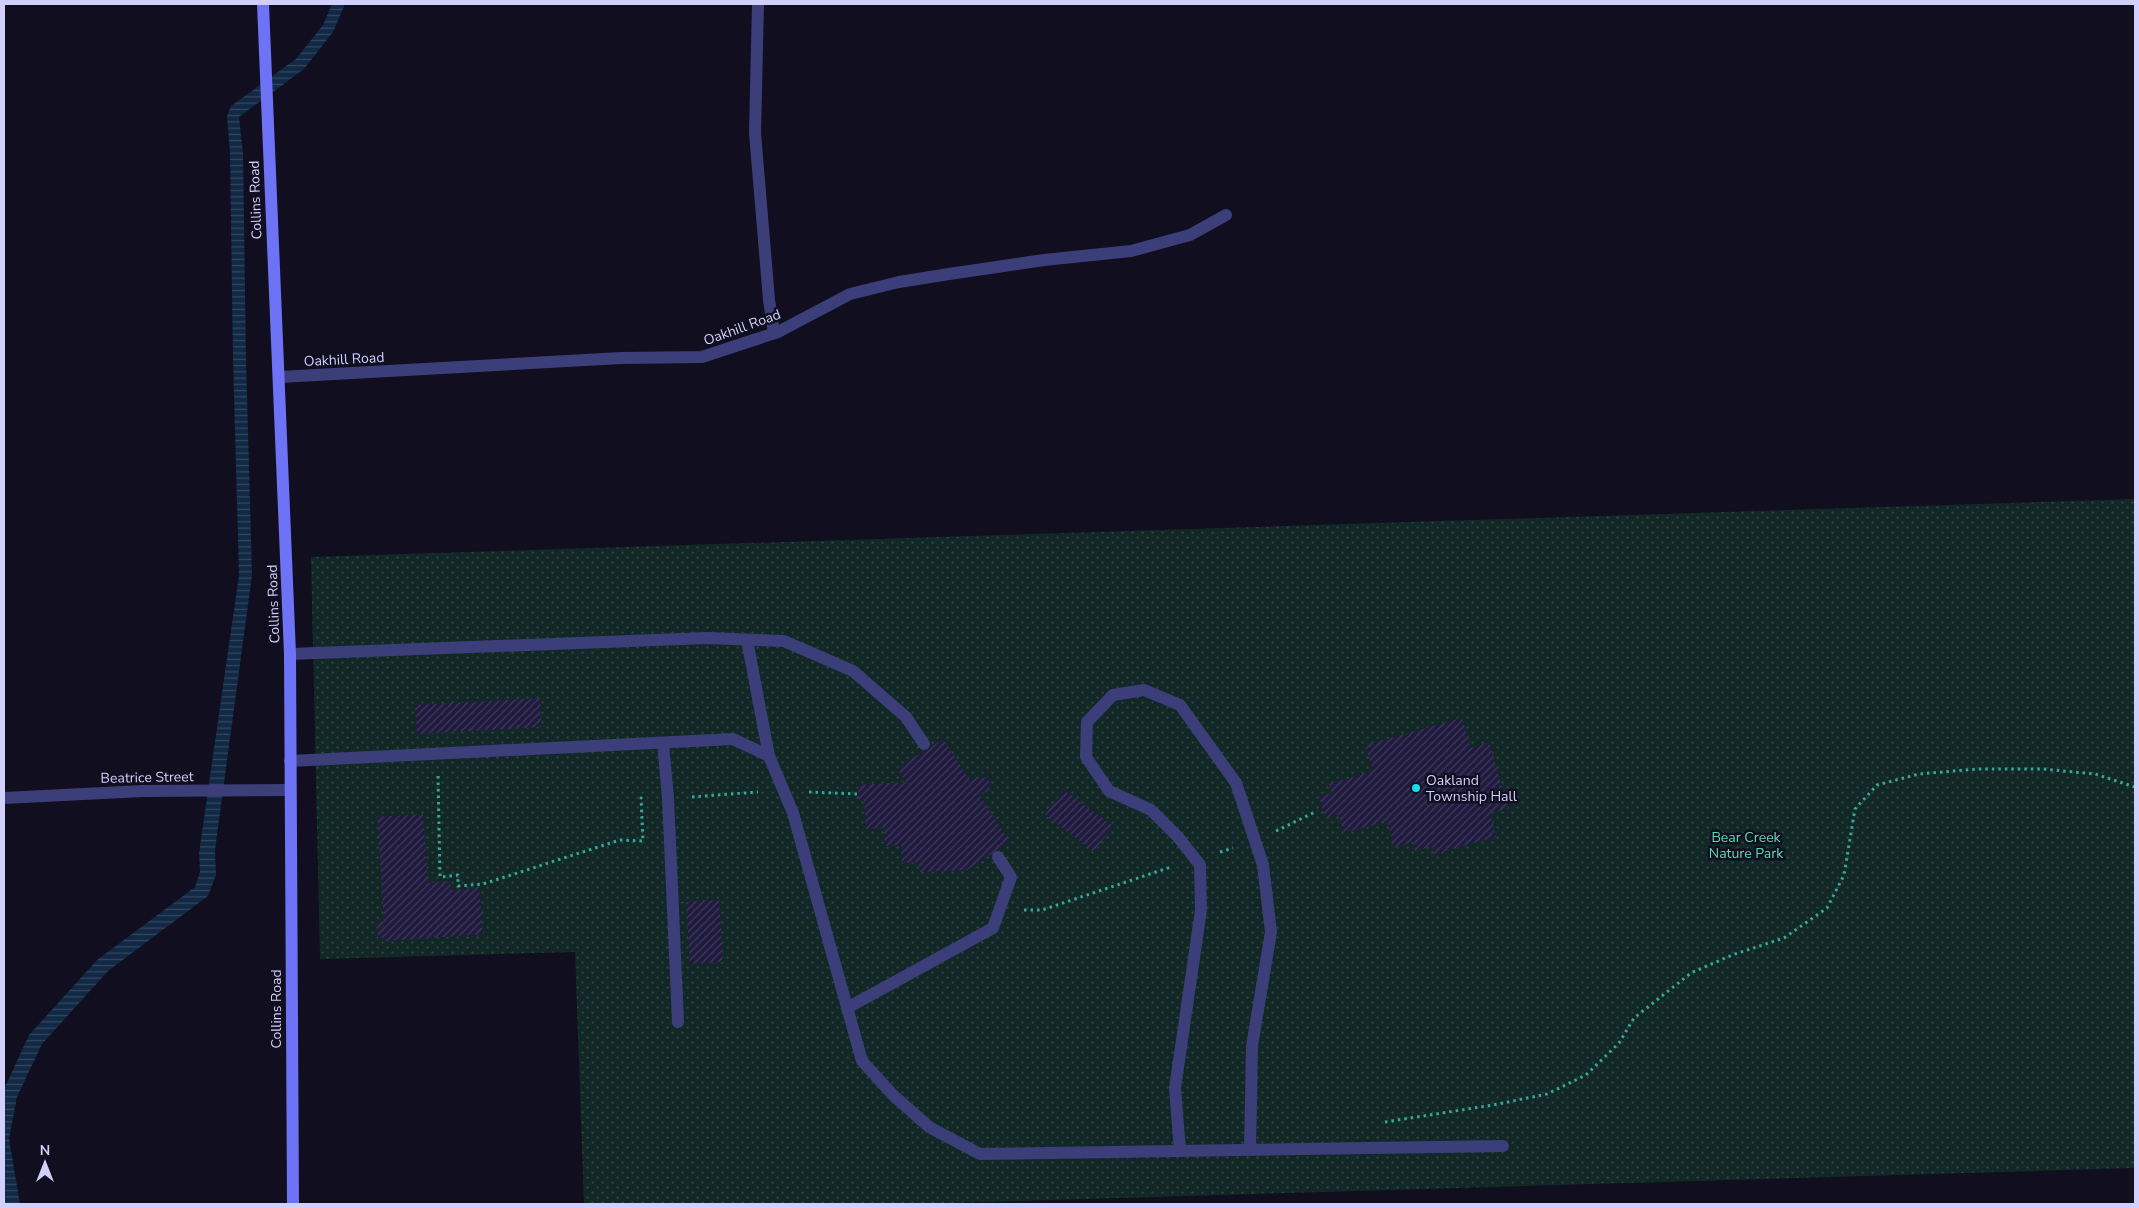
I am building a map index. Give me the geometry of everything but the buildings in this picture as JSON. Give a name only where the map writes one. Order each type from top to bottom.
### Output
[{"type":"street","name":"Collins Road","points":[[263,4],[272,237],[280,377],[290,654],[293,1204]]},
{"type":"street","points":[[758,4],[755,133],[769,300],[774,333]]},
{"type":"street","name":"Oakhill Road","points":[[280,377],[621,358],[702,357],[774,333],[850,294],[899,282],[940,275],[1044,260],[1131,251],[1190,235],[1226,215]]},
{"type":"street","points":[[290,654],[707,638],[784,641],[853,671],[906,717],[924,744]]},
{"type":"street","points":[[747,640],[769,756],[793,813],[862,1061],[893,1095],[929,1127],[980,1154],[1503,1146]]},
{"type":"street","points":[[1180,1151],[1175,1088],[1201,910],[1200,865],[1178,837],[1151,810],[1109,791],[1086,757],[1087,722],[1113,695],[1144,690],[1180,705],[1236,783],[1263,865],[1271,932],[1252,1046],[1250,1150]]},
{"type":"street","points":[[290,761],[733,739],[769,756]]},
{"type":"street","points":[[663,743],[668,798],[678,1022]]},
{"type":"street","name":"Beatrice Street","points":[[4,798],[143,791],[290,790]]},
{"type":"street","points":[[847,1008],[993,928],[1011,877],[998,857]]},
{"type":"path","points":[[438,753],[440,877],[458,875],[458,886],[483,884],[620,840],[643,841],[641,798],[784,791],[857,794]]},
{"type":"path","points":[[1378,1122],[1493,1105],[1547,1094],[1586,1076],[1619,1043],[1634,1018],[1691,973],[1732,955],[1784,938],[1827,908],[1844,875],[1855,809],[1877,785],[1919,774],[1977,769],[2043,769],[2095,774],[2135,787]]},
{"type":"path","points":[[999,911],[1042,910],[1255,841],[1317,811]]},
{"type":"green space","name":"Bear Creek Nature Park","points":[[2135,499],[2135,1168],[917,1204],[584,1204],[575,952],[320,959],[311,557]]},
{"type":"water","points":[[332,4],[345,4],[333,32],[304,69],[239,117],[243,153],[252,575],[215,850],[216,875],[208,896],[108,971],[42,1044],[17,1097],[9,1139],[20,1204],[5,1204],[4,1089],[29,1035],[97,960],[195,887],[200,872],[199,853],[239,575],[230,154],[227,116],[231,106],[296,59],[323,25]]},
{"type":"place","name":"Oakland Township Hall","points":[[1416,788]]}]
